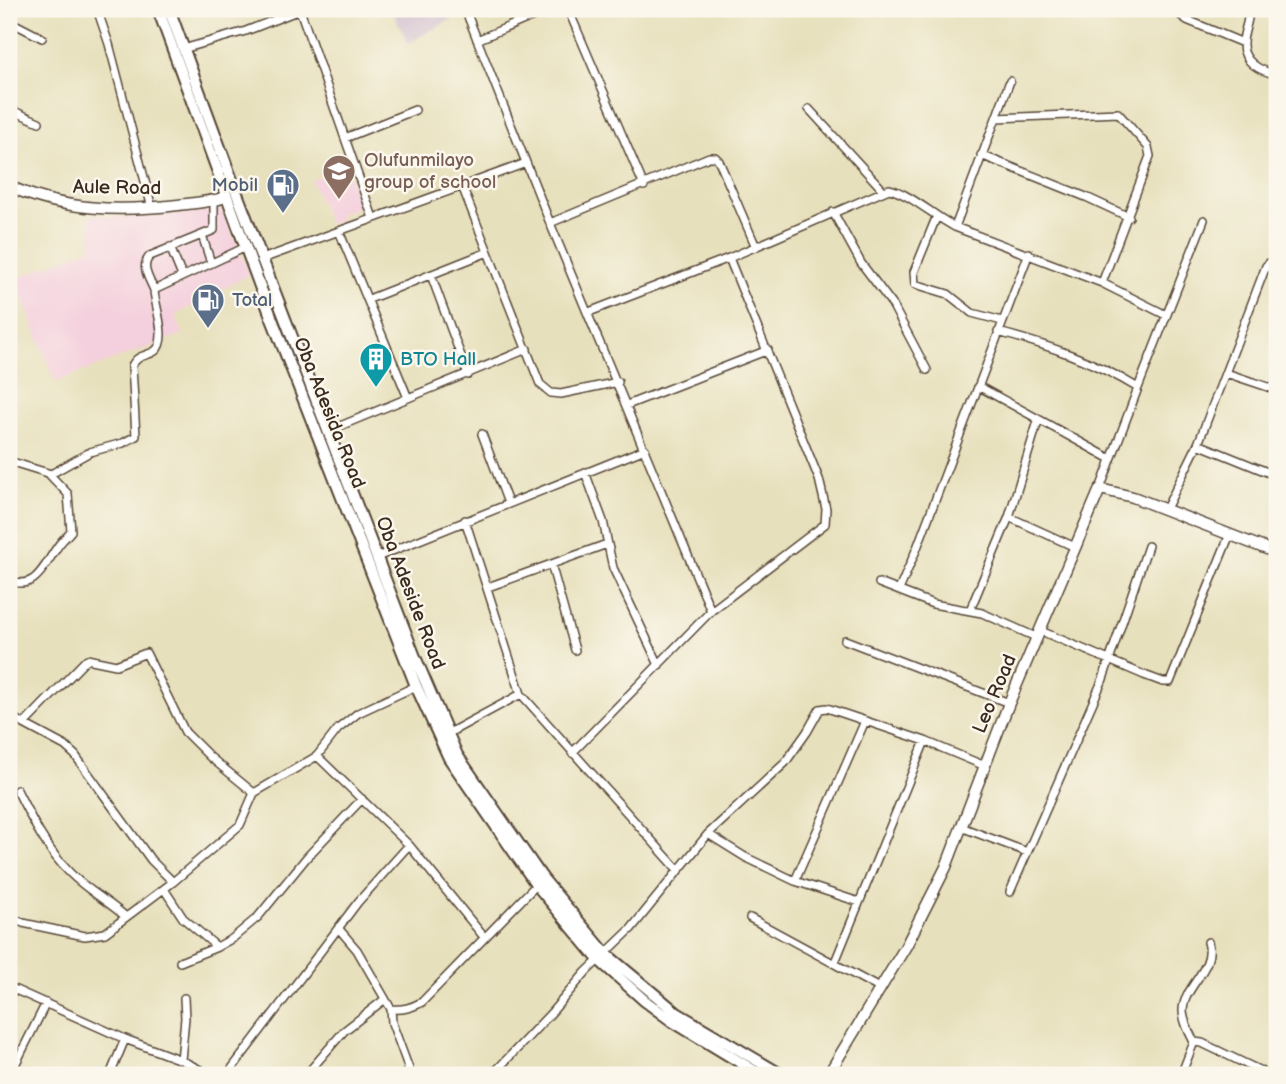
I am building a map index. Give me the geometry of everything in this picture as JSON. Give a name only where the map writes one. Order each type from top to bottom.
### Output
[{"type":"main road","name":"Oba Adesida Road","points":[[159,9],[226,197],[316,412],[379,575],[416,686],[449,758],[539,881],[603,957],[645,1001],[672,1021],[761,1075]]},
{"type":"main road","name":"Oba Adeside Road","points":[[169,9],[316,412],[328,431],[377,557],[379,575],[447,734],[467,771],[539,881]]},
{"type":"main road","points":[[603,957],[677,1013],[782,1075]]},
{"type":"street","points":[[97,9],[109,44],[152,208]]},
{"type":"street","points":[[183,48],[246,31],[302,9],[373,218]]},
{"type":"street","points":[[465,9],[550,223],[711,611]]},
{"type":"street","points":[[477,40],[550,9]]},
{"type":"street","points":[[568,9],[644,186]]},
{"type":"street","points":[[1172,9],[1187,20],[1243,43]]},
{"type":"street","points":[[1249,9],[1243,43],[1254,67],[1277,74]]},
{"type":"street","points":[[9,21],[42,38]]},
{"type":"street","points":[[955,227],[1010,81]]},
{"type":"street","points":[[9,109],[38,122]]},
{"type":"street","points":[[809,109],[883,190]]},
{"type":"street","points":[[345,138],[415,110]]},
{"type":"street","points":[[996,118],[1118,113],[1150,149],[1129,216],[1102,283]]},
{"type":"street","points":[[981,155],[1129,216]]},
{"type":"street","points":[[550,223],[709,157],[715,157],[719,160],[756,247]]},
{"type":"street","points":[[262,259],[526,163]]},
{"type":"street","name":"Aule Road","points":[[9,186],[51,202],[82,208],[152,208],[214,201],[226,197]]},
{"type":"street","points":[[462,186],[540,383],[551,393],[561,394],[618,382]]},
{"type":"street","points":[[589,313],[756,247],[883,190],[894,190],[936,218],[955,227],[1102,283],[1166,316]]},
{"type":"street","points":[[49,474],[90,452],[123,443],[135,436],[132,366],[138,358],[154,351],[159,345],[159,315],[155,290],[145,263],[150,256],[216,228],[214,201]]},
{"type":"street","points":[[833,212],[861,263],[892,304],[927,370]]},
{"type":"street","points":[[936,218],[914,272],[915,284],[948,294],[972,313],[1002,321]]},
{"type":"street","points":[[1204,220],[1100,489],[1166,509],[1277,553]]},
{"type":"street","points":[[339,231],[408,398]]},
{"type":"street","points":[[202,235],[211,263]]},
{"type":"street","points":[[170,247],[182,276]]},
{"type":"street","points":[[155,290],[246,247]]},
{"type":"street","points":[[369,299],[488,252]]},
{"type":"street","points":[[899,590],[1029,253]]},
{"type":"street","points":[[572,753],[711,611],[825,524],[826,509],[819,479],[729,258]]},
{"type":"street","points":[[1166,509],[1198,444],[1266,266],[1269,263],[1277,265]]},
{"type":"street","points":[[430,275],[468,374]]},
{"type":"street","points":[[998,332],[1046,345],[1090,362],[1138,388]]},
{"type":"street","points":[[328,431],[527,349]]},
{"type":"street","points":[[627,405],[768,350]]},
{"type":"street","points":[[1226,373],[1277,390]]},
{"type":"street","points":[[978,386],[1111,460]]},
{"type":"street","points":[[970,610],[1010,517],[1038,421]]},
{"type":"street","points":[[482,434],[508,503]]},
{"type":"street","points":[[1198,444],[1277,476]]},
{"type":"street","points":[[377,557],[645,449]]},
{"type":"street","points":[[9,461],[49,474],[68,494],[72,531],[38,576],[25,583],[9,580]]},
{"type":"street","points":[[585,472],[603,521],[619,582],[659,665]]},
{"type":"street","name":"Leo Road","points":[[828,1075],[894,965],[946,867],[1009,703],[1100,489]]},
{"type":"street","points":[[1010,517],[1075,547]]},
{"type":"street","points":[[465,520],[520,694],[679,871]]},
{"type":"street","points":[[879,583],[933,604],[970,610],[1110,660],[1144,676],[1170,682],[1230,534]]},
{"type":"street","points":[[488,587],[607,544]]},
{"type":"street","points":[[1010,892],[1110,660],[1149,546]]},
{"type":"street","points":[[551,564],[575,650]]},
{"type":"street","points":[[845,640],[1009,703]]},
{"type":"street","points":[[25,723],[87,659],[116,665],[146,653],[185,732],[210,757],[254,793]]},
{"type":"street","points":[[9,933],[12,919],[85,936],[105,933],[173,882],[240,825],[254,793],[317,756],[338,729],[358,713],[416,686]]},
{"type":"street","points":[[447,734],[520,694]]},
{"type":"street","points":[[492,1075],[651,906],[708,834],[785,763],[820,709],[827,708],[925,741],[985,766]]},
{"type":"street","points":[[9,716],[65,746],[75,755],[151,860],[173,882]]},
{"type":"street","points":[[794,881],[865,721]]},
{"type":"street","points":[[835,962],[925,741]]},
{"type":"street","points":[[317,756],[409,845],[484,937]]},
{"type":"street","points":[[17,790],[38,831],[55,856],[81,883],[126,917]]},
{"type":"street","points":[[180,962],[233,938],[258,917],[307,857],[362,799]]},
{"type":"street","points":[[961,827],[1027,852]]},
{"type":"street","points":[[708,834],[744,857],[794,881],[859,902]]},
{"type":"street","points":[[227,1075],[375,881],[409,845]]},
{"type":"street","points":[[391,1009],[401,1010],[422,1002],[539,881]]},
{"type":"street","points":[[164,888],[183,918],[217,947]]},
{"type":"street","points":[[750,918],[879,988]]},
{"type":"street","points":[[339,929],[357,950],[391,1009],[392,1023],[409,1069],[405,1075]]},
{"type":"street","points":[[1181,1075],[1194,1042],[1185,1024],[1184,1004],[1210,955],[1208,942]]},
{"type":"street","points":[[9,987],[125,1039],[181,1060],[210,1075]]},
{"type":"street","points":[[181,1060],[184,998]]},
{"type":"street","points":[[306,1075],[344,1031],[385,999]]},
{"type":"street","points":[[10,1075],[46,1003]]},
{"type":"street","points":[[110,1075],[125,1039]]},
{"type":"street","points":[[1194,1042],[1202,1043],[1269,1075]]},
{"type":"shaded area","points":[[391,9],[459,9],[461,14],[408,43]]},
{"type":"shaded area","name":"Olufunmilayo group of school","points":[[342,167],[345,177],[351,177],[360,207],[338,214],[340,220],[329,225],[311,180]]},
{"type":"shaded area","points":[[221,208],[250,274],[175,315],[183,334],[55,382],[16,279],[91,248],[90,215],[143,217]]},
{"type":"place","name":"Olufunmilayo group of school","points":[[339,201]]},
{"type":"place","name":"Mobil","points":[[283,215]]},
{"type":"place","name":"Total","points":[[208,330]]},
{"type":"place","name":"BTO Hall","points":[[376,389]]}]
